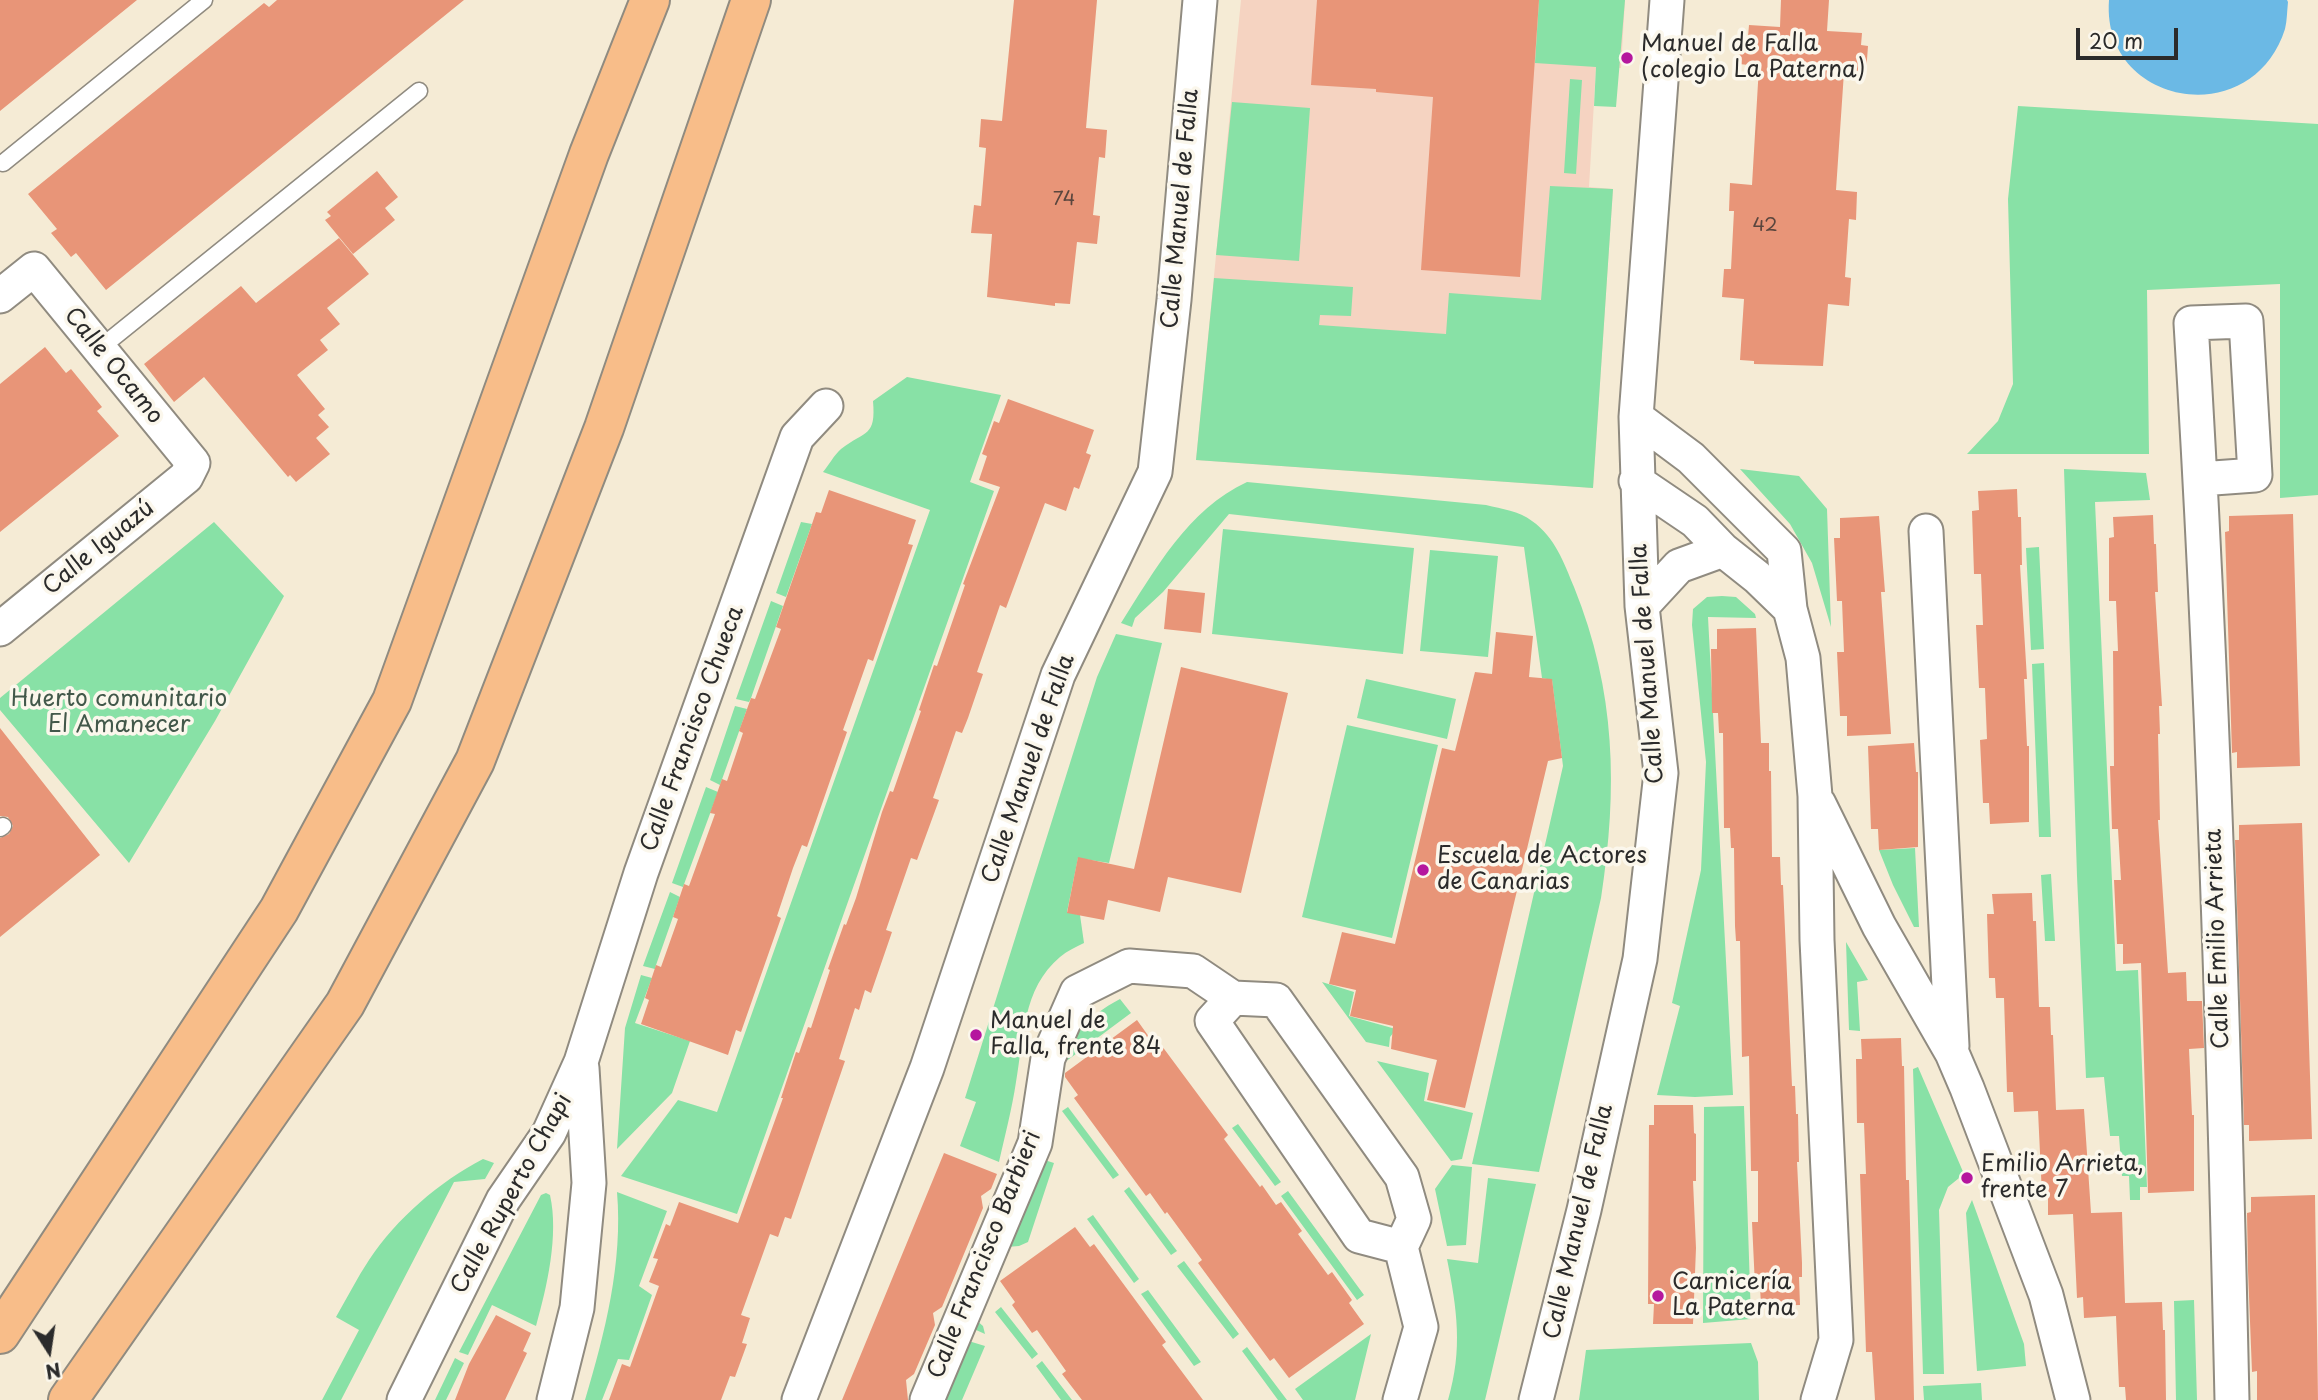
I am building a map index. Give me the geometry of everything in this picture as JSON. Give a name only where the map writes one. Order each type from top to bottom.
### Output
[{"type":"highway","points":[[589,154],[634,0]]},
{"type":"highway","points":[[0,1334],[279,910],[391,701],[589,154],[650,0]]},
{"type":"highway","points":[[68,1400],[345,1004],[475,761],[604,428],[751,0]]},
{"type":"street","name":"Calle Manuel de Falla","points":[[799,1400],[927,1068],[1058,675],[1155,472],[1174,300],[1200,0]]},
{"type":"street","name":"Calle Manuel de Falla","points":[[1536,1400],[1584,1210],[1640,960],[1661,773],[1642,606],[1636,417],[1667,0]]},
{"type":"street","name":"Calle Ocamo","points":[[0,296],[34,269],[193,463]]},
{"type":"street","name":"Calle Emilio Arrieta","points":[[2200,479],[2255,475],[2246,321],[2191,323],[2200,479],[2227,1169],[2232,1400]]},
{"type":"street","name":"Calle Francisco Chueca","points":[[581,1062],[641,873],[797,437],[826,407]]},
{"type":"street","points":[[1636,417],[1690,458],[1784,551],[1790,609],[1803,659],[1815,796],[1817,940],[1836,1340],[1818,1400]]},
{"type":"street","name":"Calle Iguazú","points":[[0,629],[186,477],[193,463]]},
{"type":"street","points":[[1636,481],[1695,521],[1723,550],[1757,577],[1790,609]]},
{"type":"street","points":[[1926,531],[1952,1053]]},
{"type":"street","points":[[1642,606],[1679,566],[1723,550]]},
{"type":"street","points":[[1815,796],[1879,926],[1952,1053],[2046,1295],[2073,1400]]},
{"type":"street","name":"Calle Francisco Barbieri","points":[[927,1400],[1035,1143],[1048,1058],[1077,992],[1129,966],[1193,971],[1233,998]]},
{"type":"street","points":[[1400,1400],[1421,1327],[1401,1247],[1414,1219],[1402,1177],[1276,1000],[1233,998],[1212,1021],[1359,1236],[1401,1247]]},
{"type":"street","points":[[554,1400],[578,1308],[589,1183],[581,1062]]},
{"type":"street","name":"Calle Ruperto Chapi","points":[[404,1400],[503,1200],[550,1133],[581,1062]]},
{"type":"lane","points":[[3,163],[204,0]]},
{"type":"lane","points":[[99,349],[419,91]]},
{"type":"shaded area","points":[[1241,0],[1625,0],[1621,68],[1596,68],[1589,187],[1613,189],[1593,488],[1196,460]]},
{"type":"green space","points":[[1539,0],[1625,0],[1616,107],[1594,106],[1596,67],[1535,63]]},
{"type":"green space","points":[[1570,79],[1582,80],[1576,174],[1564,173]]},
{"type":"green space","points":[[1232,102],[1310,108],[1299,261],[1216,255]]},
{"type":"green space","points":[[2018,106],[2318,124],[2318,495],[2280,498],[2280,284],[2147,290],[2149,454],[1967,454],[1998,421],[2013,384],[2008,199]]},
{"type":"green space","points":[[1550,186],[1613,189],[1593,488],[1196,460],[1214,278],[1353,287],[1351,316],[1320,315],[1319,325],[1446,334],[1449,293],[1541,300]]},
{"type":"green space","points":[[907,377],[1001,395],[970,482],[994,491],[737,1214],[621,1176],[678,1100],[717,1112],[930,510],[823,472],[841,449],[871,427],[873,401]]},
{"type":"green space","points":[[1740,469],[1799,476],[1827,509],[1831,627],[1812,563],[1790,524]]},
{"type":"green space","points":[[2064,469],[2146,473],[2150,500],[2095,502],[2116,971],[2138,970],[2147,1187],[2140,1187],[2140,1200],[2130,1200],[2129,1176],[2122,1176],[2119,1136],[2110,1136],[2104,1077],[2086,1078]]},
{"type":"green space","points":[[1247,482],[1486,505],[1510,511],[1527,518],[1547,535],[1558,551],[1574,587],[1588,626],[1605,702],[1610,741],[1610,818],[1601,898],[1539,1172],[1472,1164],[1563,766],[1552,680],[1542,678],[1524,547],[1229,514],[1163,592],[1135,618],[1132,627],[1121,623],[1160,562],[1190,525],[1207,508]]},
{"type":"green space","name":"Huerto comunitario El Amanecer","points":[[214,522],[284,596],[215,721],[129,863],[0,710],[0,698]]},
{"type":"green space","points":[[801,522],[812,524],[786,597],[776,593]]},
{"type":"green space","points":[[1223,529],[1414,548],[1403,654],[1212,634]]},
{"type":"green space","points":[[2039,547],[2044,649],[2031,650],[2026,548]]},
{"type":"green space","points":[[1430,550],[1498,556],[1488,657],[1420,651]]},
{"type":"green space","points":[[1707,597],[1736,597],[1756,618],[1708,617],[1733,1095],[1657,1095],[1680,1006],[1672,1003],[1701,870],[1706,762],[1692,625],[1693,609]]},
{"type":"green space","points":[[771,601],[783,606],[751,698],[749,702],[736,699]]},
{"type":"green space","points":[[1116,634],[1162,643],[1109,863],[1078,858],[1067,912],[1080,915],[1084,943],[1063,955],[1048,970],[1031,999],[999,1162],[960,1146],[976,1102],[965,1098],[1097,677]]},
{"type":"green space","points":[[2044,663],[2051,837],[2039,837],[2032,664]]},
{"type":"green space","points":[[1366,679],[1456,699],[1447,739],[1357,718]]},
{"type":"green space","points":[[735,706],[747,709],[720,785],[710,780]]},
{"type":"green space","points":[[1347,725],[1438,745],[1392,938],[1302,917]]},
{"type":"green space","points":[[706,787],[718,792],[683,887],[672,883]]},
{"type":"green space","points":[[1915,848],[1919,927],[1914,927],[1879,850]]},
{"type":"green space","points":[[2051,874],[2055,941],[2045,941],[2041,875]]},
{"type":"green space","points":[[670,892],[680,897],[655,969],[643,966]]},
{"type":"green space","points":[[1846,942],[1868,980],[1857,982],[1860,1031],[1849,1030]]},
{"type":"green space","points":[[641,975],[652,978],[635,1023],[690,1041],[672,1093],[617,1149],[625,1028]]},
{"type":"green space","points":[[1322,982],[1354,992],[1349,1016],[1403,1031],[1394,1032],[1390,1037],[1389,1047],[1366,1042]]},
{"type":"green space","points":[[1120,999],[1131,1013],[1061,1065],[1072,1043],[1090,1019]]},
{"type":"green space","points":[[1377,1061],[1429,1073],[1424,1101],[1473,1113],[1462,1159],[1451,1161]]},
{"type":"green space","points":[[1918,1067],[1964,1174],[1948,1187],[1939,1210],[1944,1374],[1923,1374],[1913,1069]]},
{"type":"green space","points":[[1744,1106],[1751,1319],[1703,1323],[1704,1107]]},
{"type":"green space","points":[[1068,1107],[1119,1175],[1113,1179],[1062,1111]]},
{"type":"green space","points":[[1238,1124],[1281,1182],[1275,1186],[1232,1128]]},
{"type":"green space","points":[[1035,1157],[1054,1163],[1028,1242],[1007,1247],[976,1320],[983,1326],[985,1334],[965,1325]]},
{"type":"green space","points":[[483,1159],[494,1163],[485,1179],[454,1182],[341,1400],[322,1400],[359,1330],[336,1317],[369,1260],[392,1230],[420,1202]]},
{"type":"green space","points":[[1452,1165],[1472,1167],[1466,1245],[1447,1246],[1435,1189]]},
{"type":"green space","points":[[1488,1178],[1536,1184],[1485,1400],[1448,1400],[1456,1363],[1457,1329],[1447,1259],[1478,1263]]},
{"type":"green space","points":[[1129,1187],[1177,1251],[1171,1255],[1124,1191]]},
{"type":"green space","points":[[1288,1191],[1364,1295],[1357,1300],[1281,1196]]},
{"type":"green space","points":[[617,1192],[667,1211],[639,1286],[652,1295],[629,1360],[618,1359],[602,1400],[585,1400],[615,1271]]},
{"type":"green space","points":[[541,1195],[550,1195],[552,1211],[552,1244],[548,1278],[536,1326],[492,1305],[468,1355],[459,1352]]},
{"type":"green space","points":[[1972,1200],[2024,1344],[2026,1366],[1977,1371],[1966,1213]]},
{"type":"green space","points":[[1093,1215],[1139,1279],[1134,1283],[1087,1219]]},
{"type":"green space","points":[[1184,1261],[1239,1334],[1233,1339],[1177,1266]]},
{"type":"green space","points":[[1148,1290],[1201,1362],[1194,1366],[1141,1294]]},
{"type":"green space","points":[[2194,1300],[2197,1400],[2176,1400],[2174,1301]]},
{"type":"green space","points":[[1001,1307],[1038,1354],[1032,1359],[995,1312]]},
{"type":"green space","points":[[1371,1334],[1355,1400],[1303,1400],[1295,1389]]},
{"type":"green space","points":[[962,1339],[985,1346],[962,1400],[938,1400]]},
{"type":"green space","points":[[1751,1343],[1758,1362],[1759,1400],[1579,1400],[1586,1350]]},
{"type":"green space","points":[[1247,1347],[1287,1400],[1278,1400],[1242,1351]]},
{"type":"green space","points":[[455,1358],[464,1363],[446,1400],[435,1400]]},
{"type":"green space","points":[[1042,1361],[1072,1400],[1061,1400],[1036,1366]]},
{"type":"green space","points":[[1981,1383],[1982,1400],[1924,1400],[1923,1386]]},
{"type":"water","points":[[2109,0],[2288,2],[2285,29],[2268,62],[2242,83],[2213,93],[2182,93],[2152,83],[2128,64],[2113,36]]},
{"type":"building","points":[[0,0],[137,0],[0,111]]},
{"type":"building","points":[[277,0],[464,0],[106,290],[76,253],[71,257],[51,233],[57,229],[28,194],[264,3],[269,7]]},
{"type":"building","points":[[1014,0],[1097,0],[1086,128],[1107,130],[1105,158],[1099,157],[1093,215],[1100,216],[1097,244],[1077,242],[1070,304],[1055,303],[1055,306],[987,297],[992,234],[971,233],[974,205],[981,206],[986,148],[979,147],[981,119],[1002,121]]},
{"type":"building","points":[[1317,0],[1539,0],[1520,277],[1421,270],[1433,97],[1376,92],[1376,89],[1311,85]]},
{"type":"building","points":[[1781,0],[1829,0],[1827,31],[1862,33],[1861,45],[1868,46],[1866,73],[1844,72],[1836,190],[1857,192],[1856,220],[1849,219],[1845,277],[1851,278],[1849,306],[1828,304],[1823,366],[1754,364],[1754,361],[1740,360],[1744,299],[1722,297],[1724,269],[1731,269],[1734,211],[1729,211],[1730,183],[1752,185],[1759,66],[1739,64],[1741,37],[1748,37],[1749,25],[1780,27]]},
{"type":"building","points":[[377,171],[398,197],[385,208],[395,220],[353,254],[325,220],[331,216],[327,212]]},
{"type":"building","points":[[339,238],[369,274],[327,308],[340,324],[320,340],[328,350],[297,375],[325,409],[318,415],[329,427],[316,438],[330,454],[296,482],[290,475],[288,477],[204,377],[174,402],[144,364],[241,286],[256,303]]},
{"type":"building","points":[[45,347],[66,373],[71,369],[102,407],[97,411],[119,436],[0,532],[0,384]]},
{"type":"building","points":[[1008,399],[1094,430],[1086,453],[1091,455],[1079,489],[1074,487],[1066,511],[1045,503],[1006,608],[1000,605],[977,672],[983,674],[968,718],[962,733],[956,731],[933,798],[939,800],[917,860],[911,858],[886,930],[892,932],[871,993],[865,990],[859,1010],[855,1008],[839,1059],[845,1061],[791,1219],[785,1217],[778,1237],[770,1234],[741,1315],[750,1318],[742,1343],[747,1344],[735,1377],[730,1376],[721,1400],[609,1400],[622,1364],[630,1367],[659,1286],[649,1282],[658,1259],[653,1258],[666,1224],[670,1226],[679,1202],[738,1223],[783,1098],[796,1052],[799,1053],[808,1027],[811,1028],[830,970],[828,969],[856,898],[882,812],[890,791],[893,792],[934,665],[937,666],[965,585],[963,584],[1000,487],[979,480],[987,456],[982,454],[994,421],[999,423]]},
{"type":"building","points":[[2017,489],[2018,517],[2021,517],[2020,565],[2027,679],[2024,679],[2029,746],[2029,822],[1990,824],[1989,803],[1983,803],[1980,740],[1987,739],[1985,688],[1979,688],[1976,625],[1983,625],[1981,574],[1974,574],[1972,511],[1979,510],[1978,491]]},
{"type":"building","points":[[829,490],[916,520],[908,544],[913,545],[873,661],[868,659],[843,730],[847,732],[807,847],[802,845],[793,868],[777,916],[781,918],[741,1032],[736,1030],[728,1055],[641,1024],[649,1000],[645,998],[656,965],[661,967],[678,919],[673,917],[684,884],[689,886],[715,814],[710,813],[722,779],[727,781],[743,733],[739,731],[751,698],[755,699],[781,629],[776,627],[816,512],[821,513]]},
{"type":"building","points":[[2293,514],[2300,766],[2237,768],[2237,752],[2232,753],[2225,532],[2229,531],[2229,516]]},
{"type":"building","points":[[2153,515],[2162,706],[2159,706],[2158,734],[2158,820],[2168,973],[2186,972],[2187,1001],[2202,1001],[2204,1048],[2189,1049],[2194,1115],[2194,1191],[2148,1193],[2141,963],[2123,964],[2123,944],[2117,944],[2114,880],[2121,880],[2118,829],[2112,829],[2110,766],[2114,766],[2113,651],[2118,651],[2116,601],[2109,601],[2109,538],[2114,537],[2113,517]]},
{"type":"building","points":[[1879,516],[1885,592],[1881,592],[1891,734],[1847,736],[1847,716],[1840,716],[1837,652],[1844,652],[1842,601],[1837,601],[1834,538],[1840,538],[1840,518]]},
{"type":"building","points":[[1168,589],[1205,593],[1201,633],[1164,629]]},
{"type":"building","points":[[1756,628],[1761,743],[1769,743],[1772,857],[1780,857],[1783,885],[1792,1086],[1795,1086],[1798,1114],[1797,1162],[1802,1263],[1802,1277],[1799,1277],[1800,1305],[1761,1306],[1760,1286],[1755,1286],[1752,1222],[1758,1222],[1758,1171],[1751,1171],[1749,1056],[1742,1057],[1740,941],[1736,941],[1735,926],[1734,848],[1731,848],[1730,828],[1724,828],[1723,733],[1719,733],[1718,713],[1712,713],[1711,649],[1717,649],[1717,629]]},
{"type":"building","points":[[1496,632],[1533,636],[1529,677],[1552,679],[1562,758],[1548,761],[1465,1108],[1427,1100],[1437,1060],[1391,1049],[1393,1026],[1350,1016],[1356,990],[1329,984],[1342,932],[1395,944],[1442,748],[1455,751],[1475,672],[1492,674]]},
{"type":"building","points":[[1181,667],[1288,693],[1241,893],[1168,877],[1160,912],[1108,900],[1104,920],[1067,913],[1078,857],[1134,869]]},
{"type":"building","points":[[0,728],[100,855],[0,937],[0,838],[9,834],[13,826],[8,817],[0,816]]},
{"type":"building","points":[[1914,743],[1918,772],[1918,847],[1879,850],[1878,829],[1871,829],[1868,746]]},
{"type":"building","points":[[2302,823],[2312,1139],[2249,1141],[2249,1125],[2244,1125],[2235,840],[2239,840],[2239,825]]},
{"type":"building","points":[[2032,893],[2033,921],[2036,921],[2039,1007],[2050,1007],[2056,1110],[2084,1109],[2091,1213],[2122,1212],[2125,1303],[2162,1302],[2166,1400],[2126,1400],[2125,1387],[2119,1387],[2116,1316],[2084,1318],[2083,1297],[2077,1298],[2073,1214],[2048,1215],[2048,1195],[2042,1195],[2038,1111],[2014,1112],[2013,1092],[2007,1092],[2004,998],[1996,998],[1995,978],[1989,978],[1987,914],[1994,914],[1992,894]]},
{"type":"building","points":[[1137,1020],[1152,1041],[1156,1038],[1228,1135],[1224,1139],[1260,1187],[1262,1185],[1276,1205],[1281,1202],[1302,1231],[1298,1234],[1328,1275],[1332,1272],[1352,1300],[1349,1303],[1364,1324],[1289,1378],[1274,1358],[1270,1361],[1198,1263],[1202,1260],[1167,1212],[1165,1214],[1150,1193],[1146,1196],[1074,1098],[1078,1095],[1065,1077],[1065,1073]]},
{"type":"building","points":[[1901,1038],[1906,1180],[1909,1180],[1914,1400],[1875,1400],[1872,1352],[1866,1352],[1860,1174],[1866,1174],[1864,1123],[1857,1123],[1856,1059],[1862,1059],[1861,1039]]},
{"type":"building","points":[[1654,1105],[1693,1105],[1696,1134],[1696,1181],[1693,1181],[1696,1248],[1693,1324],[1653,1324],[1654,1304],[1648,1304],[1649,1125],[1654,1125]]},
{"type":"building","points":[[944,1153],[997,1174],[991,1189],[981,1196],[983,1208],[942,1307],[933,1313],[935,1325],[914,1374],[906,1380],[908,1400],[842,1400]]},
{"type":"building","points":[[2315,1195],[2318,1400],[2257,1400],[2257,1371],[2252,1372],[2248,1271],[2247,1213],[2251,1212],[2251,1197]]},
{"type":"building","points":[[1075,1227],[1090,1247],[1094,1244],[1166,1342],[1162,1345],[1203,1400],[1082,1400],[1062,1374],[1066,1371],[1037,1330],[1032,1333],[1012,1305],[1015,1302],[1000,1281]]},
{"type":"building","points":[[496,1315],[531,1333],[523,1351],[527,1353],[505,1400],[455,1400],[469,1364]]},
{"type":"place","name":"Manuel de Falla (colegio La Paterna)","points":[[1627,58]]},
{"type":"place","name":"Escuela de Actores de Canarias","points":[[1423,870]]},
{"type":"place","name":"Manuel de Falla, frente 84","points":[[976,1035]]},
{"type":"place","name":"Emilio Arrieta, frente 7","points":[[1967,1178]]},
{"type":"place","name":"Carnicería La Paterna","points":[[1658,1296]]}]
